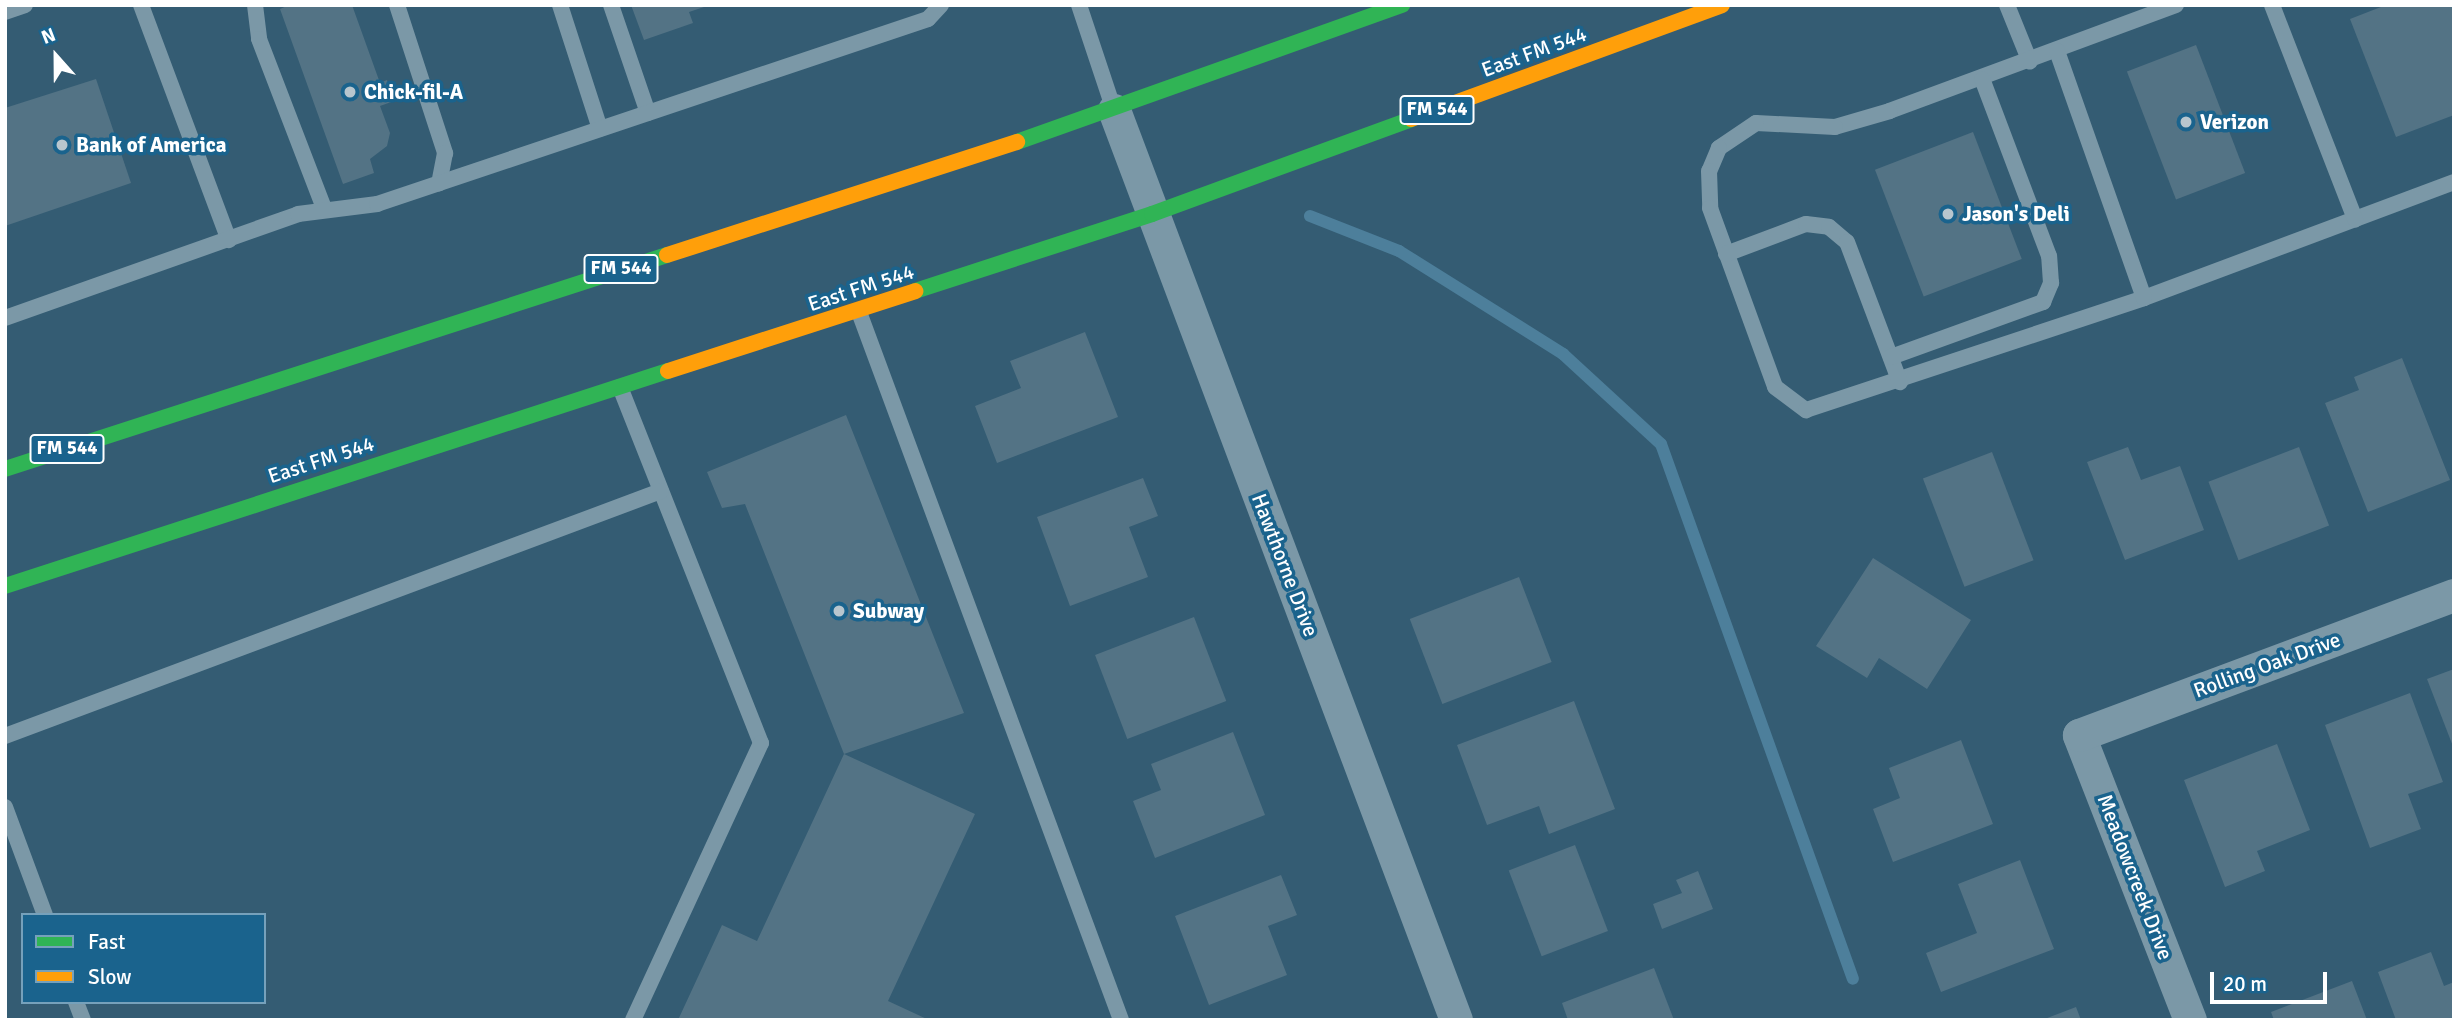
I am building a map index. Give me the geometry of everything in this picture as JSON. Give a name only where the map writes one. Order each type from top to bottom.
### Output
[{"type":"main road","name":"FM 544","points":[[5,469],[1114,110],[1402,5]]},
{"type":"main road","name":"East FM 544","points":[[5,586],[859,312],[1152,214],[1722,5]]},
{"type":"street","name":"Hawthorne Drive","points":[[1114,110],[1456,1020]]},
{"type":"street","name":"Rolling Oak Drive","points":[[2079,735],[2454,595]]},
{"type":"street","name":"Meadowcreek Drive","points":[[2079,735],[2190,1020]]},
{"type":"lane","points":[[5,12],[25,5]]},
{"type":"lane","points":[[141,5],[229,240]]},
{"type":"lane","points":[[255,5],[259,39],[324,208]]},
{"type":"lane","points":[[397,5],[412,38],[445,153],[439,183]]},
{"type":"lane","points":[[560,5],[600,129]]},
{"type":"lane","points":[[611,5],[648,113]]},
{"type":"lane","points":[[5,318],[324,208],[377,205],[928,19],[941,5]]},
{"type":"lane","points":[[1079,5],[1114,110]]},
{"type":"lane","points":[[2007,5],[2030,62]]},
{"type":"lane","points":[[2176,5],[2030,62],[1835,127],[1756,123],[1719,148],[1709,171],[1710,208],[1774,387],[1806,410],[1900,382],[2144,299],[2454,182]]},
{"type":"lane","points":[[2272,5],[2355,219]]},
{"type":"lane","points":[[2057,51],[2144,299]]},
{"type":"lane","points":[[1891,357],[2043,302],[2052,283],[2049,256],[1982,79]]},
{"type":"lane","points":[[1726,254],[1806,223],[1829,227],[1847,242],[1900,382]]},
{"type":"lane","points":[[859,312],[1121,1020]]},
{"type":"lane","points":[[620,387],[761,743],[633,1020]]},
{"type":"lane","points":[[5,737],[661,491]]},
{"type":"lane","points":[[5,807],[44,913]]},
{"type":"building","name":"Chick-fil-A","points":[[289,5],[352,5],[380,83],[387,80],[394,101],[380,106],[390,133],[387,146],[370,159],[374,173],[343,184],[280,9]]},
{"type":"building","points":[[631,5],[707,6],[689,12],[693,23],[644,40]]},
{"type":"building","points":[[2386,5],[2454,5],[2454,115],[2396,137],[2350,19]]},
{"type":"building","name":"Verizon","points":[[2196,45],[2245,173],[2176,199],[2127,72]]},
{"type":"building","name":"Bank of America","points":[[96,79],[131,183],[5,226],[5,108]]},
{"type":"building","name":"Jason's Deli","points":[[1973,132],[2022,259],[1924,297],[1875,170]]},
{"type":"building","points":[[1085,332],[1118,417],[997,463],[975,406],[1021,388],[1010,361]]},
{"type":"building","points":[[2402,358],[2450,480],[2368,512],[2325,403],[2359,390],[2354,377]]},
{"type":"building","points":[[846,415],[964,713],[844,754],[745,504],[722,508],[707,472]]},
{"type":"building","points":[[2128,447],[2141,480],[2180,466],[2204,530],[2125,560],[2087,462]]},
{"type":"building","points":[[2299,447],[2329,525],[2239,560],[2208,482]]},
{"type":"building","points":[[1992,452],[2034,560],[1964,587],[1923,479]]},
{"type":"building","points":[[1143,478],[1158,516],[1129,527],[1148,577],[1070,606],[1037,517]]},
{"type":"building","points":[[1873,558],[1971,620],[1927,689],[1879,658],[1867,678],[1816,646]]},
{"type":"building","points":[[1519,577],[1552,662],[1442,704],[1410,619]]},
{"type":"building","points":[[1194,617],[1226,701],[1127,739],[1095,655]]},
{"type":"building","points":[[2454,669],[2454,749],[2427,679]]},
{"type":"building","points":[[2410,693],[2443,782],[2408,794],[2421,829],[2370,848],[2325,725]]},
{"type":"building","points":[[1574,701],[1615,809],[1549,834],[1539,806],[1487,825],[1457,745]]},
{"type":"building","points":[[1233,732],[1265,815],[1155,858],[1133,801],[1161,790],[1151,764]]},
{"type":"building","points":[[1961,740],[1993,824],[1893,862],[1873,809],[1900,798],[1889,768]]},
{"type":"building","points":[[2277,744],[2310,830],[2257,851],[2265,871],[2225,887],[2184,780]]},
{"type":"building","points":[[844,754],[975,814],[888,1001],[929,1020],[678,1020],[722,925],[757,941]]},
{"type":"building","points":[[1575,845],[1608,931],[1542,956],[1509,870]]},
{"type":"building","points":[[2020,860],[2054,949],[1941,992],[1926,953],[1977,933],[1958,884]]},
{"type":"building","points":[[1698,871],[1713,909],[1662,929],[1653,904],[1682,893],[1676,880]]},
{"type":"building","points":[[1281,875],[1297,915],[1268,926],[1287,975],[1209,1005],[1175,916]]},
{"type":"building","points":[[2431,952],[2444,986],[2454,982],[2454,1020],[2396,1020],[2378,972]]},
{"type":"building","points":[[1654,968],[1674,1020],[1568,1020],[1562,1003]]},
{"type":"building","points":[[2352,981],[2367,1020],[2274,1020],[2271,1012]]},
{"type":"building","points":[[2076,1007],[2081,1020],[2042,1020]]},
{"type":"waterway","points":[[1310,216],[1399,251],[1563,354],[1661,444],[1853,979]]},
{"type":"traffic: fast","points":[[1017,142],[1402,5]]},
{"type":"traffic: fast","points":[[915,291],[1152,214],[1411,119]]},
{"type":"traffic: fast","points":[[5,469],[667,255]]},
{"type":"traffic: fast","points":[[5,586],[668,371]]},
{"type":"traffic: slow","points":[[1411,119],[1722,5]]},
{"type":"traffic: slow","points":[[667,255],[1017,142]]},
{"type":"traffic: slow","points":[[668,371],[915,291]]},
{"type":"place","name":"Chick-fil-A","points":[[350,92]]},
{"type":"place","name":"Verizon","points":[[2186,122]]},
{"type":"place","name":"Bank of America","points":[[62,145]]},
{"type":"place","name":"Jason's Deli","points":[[1948,214]]},
{"type":"place","name":"Subway","points":[[839,611]]}]
